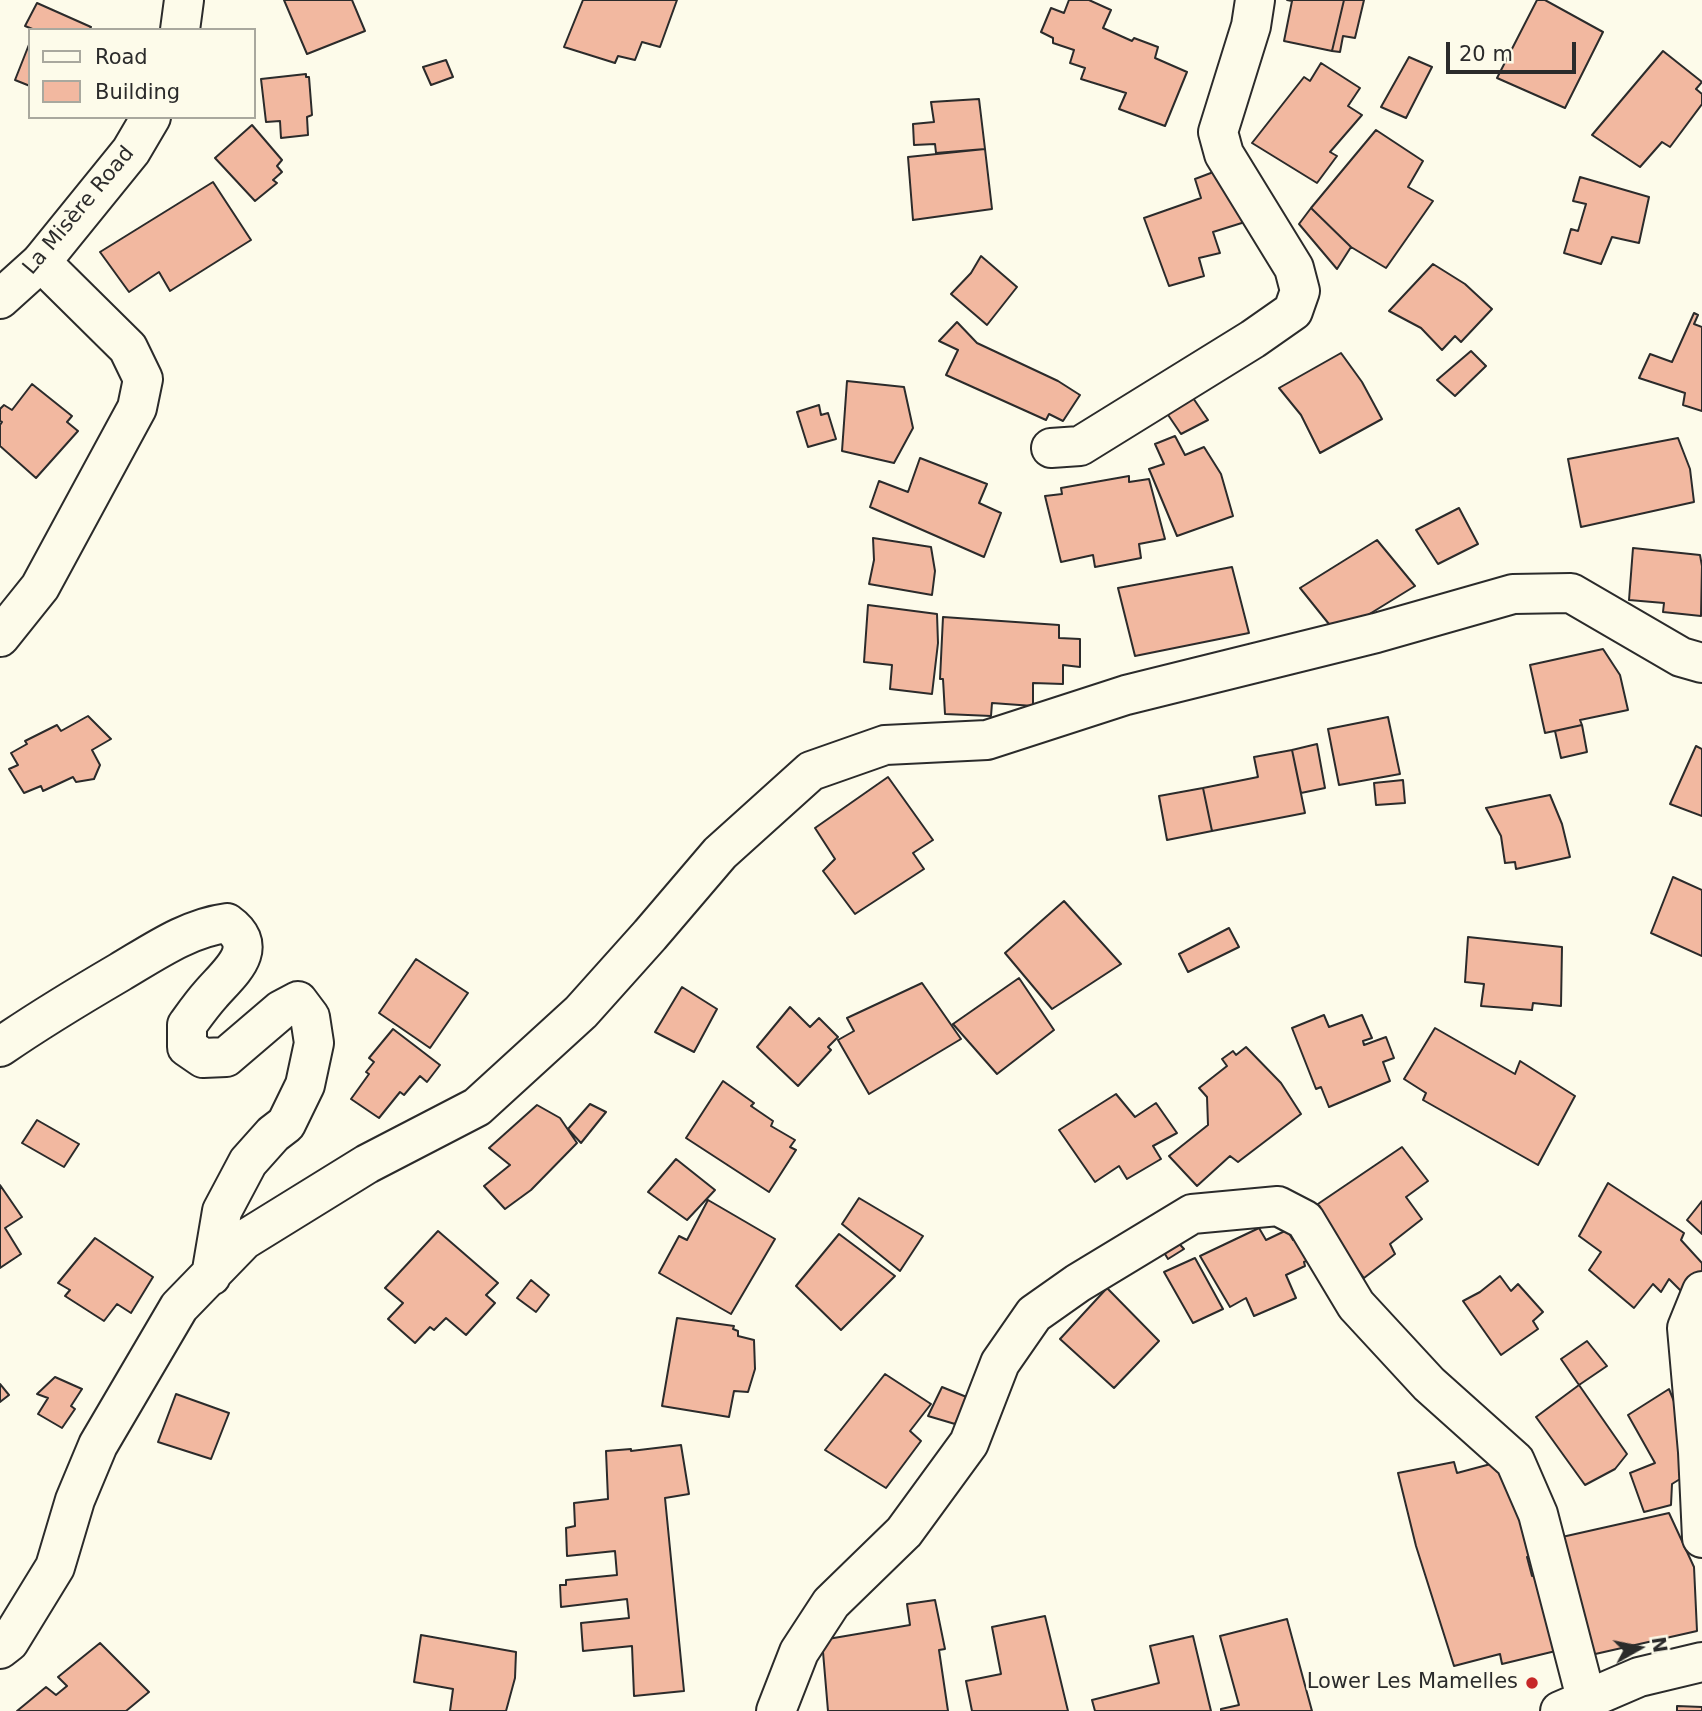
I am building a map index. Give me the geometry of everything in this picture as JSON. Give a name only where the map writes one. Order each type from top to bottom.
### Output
[{"type":"street","points":[[180,28],[184,0]]},
{"type":"street","points":[[1051,448],[1080,446],[1253,340],[1293,311],[1300,290],[1294,268],[1224,155],[1218,132],[1251,26],[1255,0]]},
{"type":"street","name":"La Misère Road","points":[[0,299],[41,261],[131,151],[150,119]]},
{"type":"street","points":[[0,637],[40,587],[137,408],[144,379],[128,348],[41,261]]},
{"type":"street","points":[[0,1649],[9,1642],[55,1567],[75,1500],[98,1445],[179,1307],[244,1240],[367,1164],[477,1107],[581,1012],[720,853],[811,771],[886,745],[987,740],[1126,695],[1376,633],[1513,594],[1571,593],[1681,657],[1702,663]]},
{"type":"street","points":[[0,1047],[170,943],[207,925],[227,923],[238,931],[243,944],[240,962],[187,1025],[187,1047],[203,1058],[226,1057],[281,1010],[298,1001],[310,1017],[314,1043],[305,1085],[286,1124],[273,1134],[248,1162],[222,1211],[211,1276]]},
{"type":"street","points":[[776,1711],[799,1652],[831,1603],[904,1532],[969,1443],[1000,1363],[1034,1314],[1078,1283],[1192,1213],[1278,1206],[1305,1220],[1356,1305],[1429,1384],[1515,1461],[1538,1514],[1573,1704],[1639,1676],[1702,1662]]},
{"type":"street","points":[[1702,1292],[1687,1328],[1698,1452],[1702,1538]]},
{"type":"building","points":[[284,0],[352,0],[365,31],[307,54]]},
{"type":"building","points":[[583,0],[677,0],[660,47],[642,42],[635,60],[618,56],[615,63],[564,47]]},
{"type":"building","points":[[1069,0],[1089,0],[1111,10],[1103,28],[1132,41],[1134,38],[1158,47],[1155,58],[1187,72],[1165,126],[1119,109],[1126,93],[1081,79],[1085,68],[1070,63],[1074,50],[1053,43],[1053,38],[1041,32],[1051,8],[1064,13]]},
{"type":"building","points":[[1287,0],[1344,0],[1332,51],[1284,41],[1292,1]]},
{"type":"building","points":[[1344,0],[1364,0],[1355,38],[1343,36],[1340,52],[1332,51]]},
{"type":"building","points":[[1537,0],[1545,0],[1603,32],[1565,108],[1497,78]]},
{"type":"building","points":[[37,3],[91,27],[30,28],[25,26]]},
{"type":"building","points":[[28,47],[28,85],[15,80]]},
{"type":"building","points":[[1663,51],[1702,82],[1696,89],[1702,94],[1702,104],[1670,147],[1662,142],[1640,167],[1592,135]]},
{"type":"building","points":[[1409,57],[1432,67],[1406,118],[1381,107]]},
{"type":"building","points":[[446,60],[453,77],[431,85],[423,67]]},
{"type":"building","points":[[1321,63],[1360,88],[1348,106],[1362,115],[1330,152],[1337,156],[1317,183],[1252,143],[1304,77],[1310,81]]},
{"type":"building","points":[[306,74],[306,77],[309,77],[312,115],[307,117],[308,135],[281,138],[280,121],[266,122],[261,79]]},
{"type":"building","points":[[979,99],[985,149],[936,153],[935,144],[914,145],[913,124],[934,122],[931,102]]},
{"type":"building","points":[[252,125],[282,160],[277,166],[282,172],[273,180],[277,183],[255,201],[215,158]]},
{"type":"building","points":[[1376,130],[1423,161],[1408,187],[1433,201],[1386,268],[1351,247],[1311,208]]},
{"type":"building","points":[[985,149],[992,209],[913,220],[908,157]]},
{"type":"building","points":[[1224,168],[1245,222],[1213,232],[1220,253],[1199,258],[1204,276],[1169,286],[1144,218],[1201,198],[1195,179]]},
{"type":"building","points":[[1580,177],[1649,197],[1639,243],[1612,237],[1601,264],[1564,253],[1571,229],[1578,231],[1586,204],[1573,201]]},
{"type":"building","points":[[213,182],[251,240],[170,291],[159,272],[129,292],[100,252]]},
{"type":"building","points":[[1311,208],[1351,247],[1337,269],[1299,224]]},
{"type":"building","points":[[981,256],[1017,287],[987,325],[951,294],[971,273]]},
{"type":"building","points":[[1433,264],[1465,284],[1492,309],[1461,342],[1455,336],[1442,350],[1421,328],[1389,311]]},
{"type":"building","points":[[1694,313],[1698,315],[1694,324],[1702,327],[1702,411],[1683,405],[1685,393],[1639,378],[1650,354],[1672,362]]},
{"type":"building","points":[[957,322],[977,343],[1058,381],[1080,395],[1063,421],[1049,414],[1046,420],[946,375],[958,350],[939,341]]},
{"type":"building","points":[[1471,351],[1486,366],[1455,396],[1437,380]]},
{"type":"building","points":[[1341,353],[1362,382],[1382,419],[1320,453],[1301,415],[1279,388]]},
{"type":"building","points":[[847,381],[904,387],[913,428],[894,463],[842,451]]},
{"type":"building","points":[[32,384],[72,416],[67,422],[78,431],[36,478],[0,446],[0,409],[4,405],[12,410]]},
{"type":"building","points":[[1189,392],[1208,420],[1181,434],[1162,406]]},
{"type":"building","points":[[819,405],[821,415],[828,413],[836,439],[808,447],[797,412]]},
{"type":"building","points":[[1175,436],[1185,455],[1204,447],[1221,474],[1233,516],[1177,536],[1149,469],[1164,464],[1155,444]]},
{"type":"building","points":[[1678,438],[1690,469],[1694,502],[1581,527],[1568,459]]},
{"type":"building","points":[[920,458],[987,484],[979,503],[1001,513],[984,557],[870,507],[879,481],[908,492]]},
{"type":"building","points":[[1129,476],[1129,482],[1149,479],[1165,539],[1139,544],[1141,558],[1095,567],[1093,555],[1061,562],[1045,496],[1062,494],[1061,488]]},
{"type":"building","points":[[1459,508],[1478,544],[1438,564],[1416,530]]},
{"type":"building","points":[[873,538],[931,547],[935,571],[932,595],[869,584],[874,560]]},
{"type":"building","points":[[1377,540],[1415,586],[1337,634],[1300,588]]},
{"type":"building","points":[[1633,548],[1700,555],[1701,616],[1663,612],[1664,603],[1629,600]]},
{"type":"building","points":[[1232,567],[1249,633],[1135,656],[1118,588]]},
{"type":"building","points":[[868,605],[937,614],[938,643],[932,694],[890,689],[892,665],[864,662]]},
{"type":"building","points":[[943,617],[1059,625],[1059,638],[1080,639],[1080,667],[1063,665],[1063,684],[1033,683],[1033,706],[992,703],[991,716],[945,714],[943,679],[940,679]]},
{"type":"building","points":[[1603,649],[1620,675],[1628,710],[1580,720],[1582,725],[1545,733],[1530,665]]},
{"type":"building","points":[[88,716],[111,739],[92,750],[100,765],[94,779],[76,782],[73,777],[43,791],[41,786],[24,793],[9,769],[18,765],[11,753],[27,744],[25,741],[57,725],[61,731]]},
{"type":"building","points":[[1388,717],[1400,774],[1339,785],[1328,729]]},
{"type":"building","points":[[1582,725],[1587,752],[1561,758],[1555,731]]},
{"type":"building","points":[[1317,744],[1325,788],[1301,793],[1292,750]]},
{"type":"building","points":[[1696,746],[1702,749],[1702,816],[1670,804]]},
{"type":"building","points":[[1292,750],[1305,813],[1212,831],[1203,788],[1258,777],[1254,757]]},
{"type":"building","points":[[888,777],[933,840],[913,853],[924,869],[855,914],[823,871],[835,859],[815,828]]},
{"type":"building","points":[[1403,780],[1405,803],[1376,805],[1374,783]]},
{"type":"building","points":[[1203,788],[1212,831],[1167,840],[1159,796]]},
{"type":"building","points":[[1550,795],[1562,824],[1570,857],[1516,869],[1515,862],[1505,863],[1501,836],[1486,808]]},
{"type":"building","points":[[1673,877],[1702,890],[1702,956],[1651,933]]},
{"type":"building","points":[[1064,901],[1121,964],[1052,1009],[1005,953]]},
{"type":"building","points":[[1229,928],[1239,947],[1188,972],[1179,954]]},
{"type":"building","points":[[1468,937],[1562,947],[1561,1006],[1533,1003],[1532,1010],[1481,1006],[1484,984],[1465,982]]},
{"type":"building","points":[[416,959],[468,993],[430,1048],[379,1013]]},
{"type":"building","points":[[1019,978],[1054,1030],[997,1074],[953,1024]]},
{"type":"building","points":[[922,983],[961,1039],[869,1094],[838,1040],[854,1031],[847,1018]]},
{"type":"building","points":[[682,987],[717,1009],[694,1052],[655,1032]]},
{"type":"building","points":[[790,1007],[810,1027],[819,1018],[838,1037],[828,1047],[831,1050],[798,1086],[757,1047]]},
{"type":"building","points":[[1324,1015],[1329,1027],[1362,1015],[1372,1038],[1363,1041],[1364,1045],[1386,1037],[1394,1058],[1383,1062],[1390,1081],[1329,1107],[1321,1087],[1316,1089],[1292,1028]]},
{"type":"building","points":[[1435,1028],[1515,1074],[1520,1061],[1575,1096],[1538,1165],[1423,1100],[1426,1093],[1404,1079]]},
{"type":"building","points":[[393,1029],[440,1065],[427,1082],[420,1076],[404,1095],[400,1092],[379,1118],[351,1099],[369,1074],[366,1072],[374,1062],[369,1058]]},
{"type":"building","points":[[1246,1047],[1281,1083],[1301,1114],[1238,1162],[1230,1156],[1197,1186],[1169,1156],[1208,1125],[1207,1097],[1199,1088],[1227,1066],[1222,1059],[1233,1051],[1236,1055]]},
{"type":"building","points":[[723,1081],[754,1103],[751,1106],[773,1121],[771,1126],[795,1140],[790,1147],[796,1150],[769,1192],[686,1138]]},
{"type":"building","points":[[1116,1094],[1135,1117],[1156,1103],[1177,1133],[1153,1146],[1161,1159],[1127,1179],[1119,1166],[1095,1182],[1059,1130]]},
{"type":"building","points":[[590,1104],[606,1112],[581,1143],[568,1129]]},
{"type":"building","points":[[537,1105],[560,1118],[577,1143],[531,1190],[505,1209],[484,1186],[510,1165],[489,1148]]},
{"type":"building","points":[[37,1120],[79,1144],[64,1167],[22,1143]]},
{"type":"building","points":[[1402,1147],[1428,1181],[1406,1197],[1422,1219],[1390,1244],[1395,1254],[1364,1278],[1312,1208]]},
{"type":"building","points":[[676,1159],[715,1190],[687,1220],[648,1192]]},
{"type":"building","points":[[1608,1183],[1684,1233],[1681,1240],[1702,1263],[1702,1276],[1689,1299],[1669,1279],[1661,1292],[1653,1284],[1634,1308],[1589,1270],[1601,1252],[1579,1236]]},
{"type":"building","points":[[0,1185],[22,1217],[5,1228],[21,1254],[0,1268]]},
{"type":"building","points":[[859,1198],[923,1236],[900,1271],[842,1224]]},
{"type":"building","points":[[708,1200],[775,1239],[731,1314],[659,1273],[679,1236],[687,1240]]},
{"type":"building","points":[[1702,1201],[1702,1234],[1687,1220]]},
{"type":"building","points":[[1259,1228],[1266,1240],[1287,1230],[1293,1240],[1304,1236],[1316,1257],[1286,1275],[1296,1298],[1254,1316],[1246,1298],[1230,1307],[1200,1256]]},
{"type":"building","points":[[438,1231],[498,1283],[486,1295],[495,1303],[466,1335],[446,1318],[434,1330],[430,1327],[415,1343],[388,1319],[403,1303],[385,1288]]},
{"type":"building","points":[[839,1234],[895,1276],[841,1330],[796,1286]]},
{"type":"building","points":[[95,1238],[153,1277],[131,1313],[117,1304],[104,1321],[65,1296],[70,1290],[58,1283]]},
{"type":"building","points":[[1174,1238],[1184,1249],[1168,1259],[1160,1246]]},
{"type":"building","points":[[1195,1258],[1223,1309],[1193,1323],[1164,1272]]},
{"type":"building","points":[[1500,1276],[1511,1291],[1518,1284],[1543,1312],[1533,1321],[1538,1329],[1501,1355],[1463,1301]]},
{"type":"building","points":[[531,1280],[549,1295],[536,1312],[517,1298]]},
{"type":"building","points":[[1107,1288],[1159,1341],[1114,1388],[1060,1339]]},
{"type":"building","points":[[677,1318],[734,1326],[738,1336],[754,1340],[755,1369],[748,1392],[734,1391],[729,1417],[662,1406]]},
{"type":"building","points":[[1587,1341],[1607,1366],[1579,1385],[1561,1359]]},
{"type":"building","points":[[885,1374],[931,1404],[910,1431],[921,1441],[886,1488],[825,1450]]},
{"type":"building","points":[[55,1377],[82,1389],[71,1406],[75,1409],[62,1428],[38,1414],[48,1398],[37,1394]]},
{"type":"building","points":[[0,1384],[9,1395],[0,1402]]},
{"type":"building","points":[[1579,1385],[1627,1454],[1615,1469],[1585,1485],[1536,1417]]},
{"type":"building","points":[[942,1387],[969,1398],[955,1424],[928,1416]]},
{"type":"building","points":[[1669,1389],[1695,1453],[1680,1470],[1680,1479],[1672,1484],[1671,1505],[1644,1512],[1630,1473],[1655,1463],[1628,1415]]},
{"type":"building","points":[[176,1394],[229,1413],[211,1459],[158,1442]]},
{"type":"building","points":[[681,1445],[689,1494],[665,1498],[684,1691],[634,1696],[632,1646],[583,1651],[581,1623],[629,1618],[627,1599],[561,1607],[560,1585],[566,1585],[566,1580],[617,1575],[615,1551],[567,1556],[566,1528],[575,1526],[574,1503],[608,1499],[606,1451]]},
{"type":"building","points":[[1502,1461],[1532,1556],[1527,1557],[1532,1576],[1547,1572],[1568,1648],[1502,1664],[1500,1654],[1454,1666],[1416,1546],[1398,1473],[1454,1462],[1457,1473]]},
{"type":"building","points":[[1669,1513],[1694,1567],[1697,1631],[1582,1657],[1553,1539]]},
{"type":"building","points":[[935,1600],[945,1649],[939,1650],[948,1711],[828,1711],[822,1640],[910,1625],[907,1604]]},
{"type":"building","points":[[1045,1616],[1068,1711],[972,1711],[966,1681],[1001,1674],[992,1627]]},
{"type":"building","points":[[1287,1619],[1312,1711],[1221,1711],[1239,1705],[1220,1636]]},
{"type":"building","points":[[421,1635],[516,1652],[515,1678],[506,1711],[450,1711],[453,1689],[414,1682]]},
{"type":"building","points":[[1193,1636],[1211,1711],[1095,1711],[1092,1700],[1159,1683],[1150,1646]]},
{"type":"building","points":[[100,1643],[149,1692],[126,1711],[17,1711],[46,1687],[56,1695],[67,1686],[58,1677]]},
{"type":"building","points":[[1677,1706],[1702,1707],[1702,1711],[1677,1711]]},
{"type":"place","name":"Lower Les Mamelles","points":[[1532,1683]]}]
